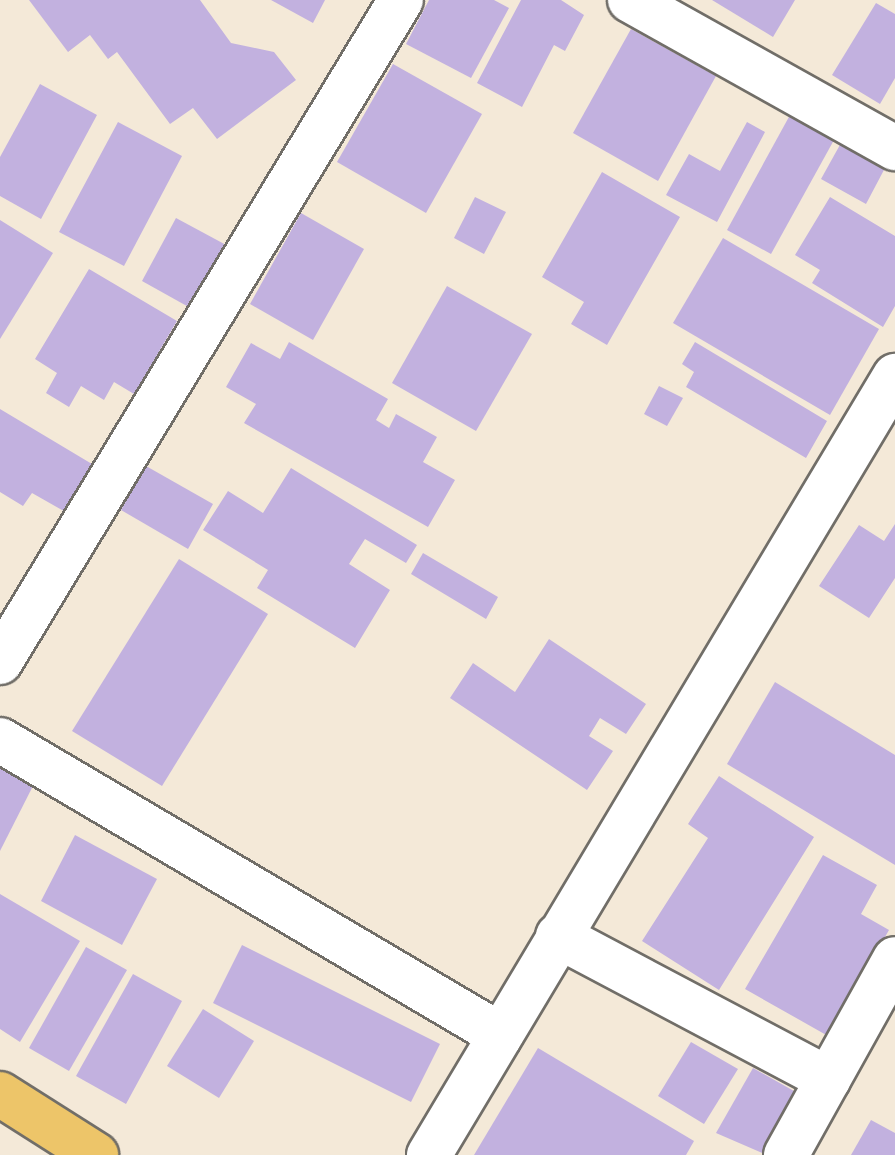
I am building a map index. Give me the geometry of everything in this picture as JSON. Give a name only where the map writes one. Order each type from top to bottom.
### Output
[{"type":"main road","points":[[0,1094],[96,1155]]},
{"type":"street","points":[[0,662],[401,0]]},
{"type":"street","points":[[630,0],[895,148]]},
{"type":"street","points":[[429,1155],[895,376]]},
{"type":"street","points":[[0,740],[500,1035]]},
{"type":"street","points":[[558,936],[828,1079]]},
{"type":"street","points":[[786,1155],[895,959]]},
{"type":"building","points":[[29,0],[200,0],[231,43],[274,52],[296,80],[217,139],[193,108],[170,124],[117,52],[108,59],[90,35],[68,52]]},
{"type":"building","points":[[271,0],[325,0],[313,23]]},
{"type":"building","points":[[429,0],[494,0],[509,8],[471,78],[406,44]]},
{"type":"building","points":[[521,0],[561,0],[584,15],[565,51],[554,45],[522,107],[477,83]]},
{"type":"building","points":[[712,0],[795,0],[773,37]]},
{"type":"building","points":[[876,3],[895,14],[895,78],[880,104],[832,75]]},
{"type":"building","points":[[631,29],[716,76],[658,181],[573,133]]},
{"type":"building","points":[[393,64],[482,114],[426,213],[337,162]]},
{"type":"building","points":[[40,84],[97,115],[41,219],[0,196],[0,157]]},
{"type":"building","points":[[790,115],[834,140],[771,254],[727,230]]},
{"type":"building","points":[[118,122],[182,156],[124,266],[59,232]]},
{"type":"building","points":[[747,122],[765,132],[717,222],[666,195],[689,154],[720,171]]},
{"type":"building","points":[[841,143],[885,168],[866,204],[821,179]]},
{"type":"building","points":[[602,172],[680,217],[607,345],[571,324],[584,302],[542,277]]},
{"type":"building","points":[[475,197],[506,212],[484,254],[454,238]]},
{"type":"building","points":[[830,197],[895,236],[895,306],[883,327],[812,283],[820,270],[795,255]]},
{"type":"building","points":[[301,213],[364,249],[313,340],[250,304]]},
{"type":"building","points":[[176,218],[228,246],[194,310],[142,281]]},
{"type":"building","points":[[0,220],[53,253],[0,339]]},
{"type":"building","points":[[723,238],[879,329],[830,415],[673,323]]},
{"type":"building","points":[[89,269],[177,321],[134,394],[114,382],[104,400],[81,386],[69,407],[46,393],[57,373],[35,359]]},
{"type":"building","points":[[447,286],[532,334],[476,431],[392,383]]},
{"type":"building","points":[[289,342],[388,399],[376,420],[389,428],[396,414],[437,437],[423,462],[455,480],[428,527],[244,423],[256,404],[226,387],[251,343],[280,359]]},
{"type":"building","points":[[695,342],[827,421],[806,458],[686,387],[694,372],[682,364]]},
{"type":"building","points":[[659,386],[683,398],[667,426],[644,414]]},
{"type":"building","points":[[0,409],[97,467],[69,514],[32,493],[23,506],[0,492]]},
{"type":"building","points":[[146,466],[213,504],[188,549],[121,510]]},
{"type":"building","points":[[291,468],[417,545],[406,563],[365,539],[349,564],[390,590],[355,648],[257,588],[268,570],[203,530],[228,491],[263,513]]},
{"type":"building","points":[[895,524],[895,578],[869,618],[819,586],[859,525],[884,541]]},
{"type":"building","points":[[423,553],[498,597],[486,619],[411,574]]},
{"type":"building","points":[[179,559],[268,614],[162,786],[72,731]]},
{"type":"building","points":[[549,639],[646,704],[626,734],[600,718],[589,736],[613,751],[587,790],[450,698],[473,663],[515,692]]},
{"type":"building","points":[[775,682],[895,755],[895,865],[727,764]]},
{"type":"building","points":[[0,759],[37,778],[0,851]]},
{"type":"building","points":[[719,776],[814,837],[719,990],[642,941],[708,838],[688,824]]},
{"type":"building","points":[[75,835],[157,879],[122,945],[41,901]]},
{"type":"building","points":[[823,855],[877,885],[861,914],[889,930],[828,1036],[745,989]]},
{"type":"building","points":[[0,894],[80,941],[20,1042],[0,1029]]},
{"type":"building","points":[[242,945],[440,1044],[411,1102],[213,1003]]},
{"type":"building","points":[[86,947],[127,970],[69,1071],[29,1048]]},
{"type":"building","points":[[133,974],[182,1001],[126,1104],[76,1076]]},
{"type":"building","points":[[203,1009],[254,1041],[219,1098],[167,1066]]},
{"type":"building","points":[[691,1042],[738,1069],[704,1124],[658,1096]]},
{"type":"building","points":[[538,1048],[694,1141],[686,1155],[474,1155]]},
{"type":"building","points":[[753,1068],[801,1095],[767,1155],[716,1133]]},
{"type":"building","points":[[871,1120],[895,1133],[895,1155],[851,1155]]}]
